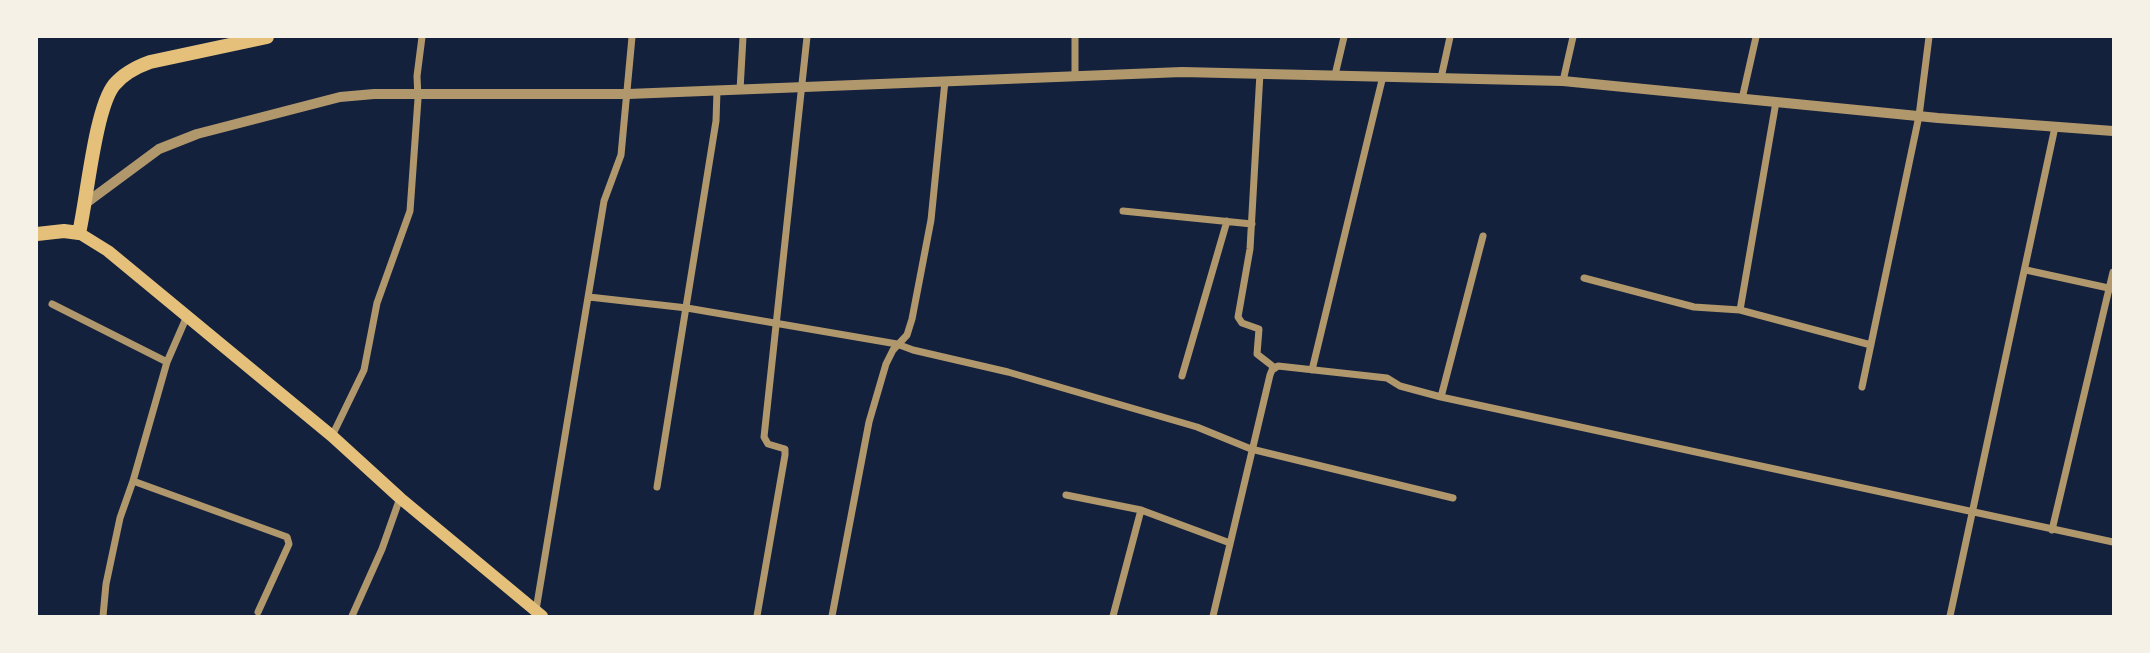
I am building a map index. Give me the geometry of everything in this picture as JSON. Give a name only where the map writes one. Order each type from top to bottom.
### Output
[{"type":"main road","points":[[79,233],[101,116],[107,96],[123,75],[150,62],[267,37]]},
{"type":"main road","points":[[37,234],[64,231],[79,233],[102,246],[332,436],[400,498],[539,614]]},
{"type":"street","points":[[332,436],[364,370],[377,303],[410,211],[417,76],[422,37]]},
{"type":"street","points":[[539,614],[604,201],[621,155],[632,37]]},
{"type":"street","points":[[740,90],[743,37]]},
{"type":"street","points":[[757,616],[785,455],[785,449],[768,444],[764,437],[807,37]]},
{"type":"street","points":[[1074,37],[1076,76]]},
{"type":"street","points":[[1335,75],[1344,37]]},
{"type":"street","points":[[1441,78],[1450,37]]},
{"type":"street","points":[[1563,81],[1573,37]]},
{"type":"street","points":[[1742,99],[1756,37]]},
{"type":"street","points":[[1862,387],[1919,116],[1929,37]]},
{"type":"street","points":[[86,204],[159,149],[197,134],[340,97],[418,94],[628,94],[1182,72],[1260,73],[1563,81],[1919,116],[2113,131]]},
{"type":"street","points":[[1260,73],[1249,259],[1238,317],[1242,323],[1259,329],[1257,354],[1275,368]]},
{"type":"street","points":[[1312,370],[1383,76]]},
{"type":"street","points":[[832,616],[869,422],[886,365],[897,344],[910,329],[934,194],[945,81]]},
{"type":"street","points":[[657,487],[716,121],[717,91]]},
{"type":"street","points":[[1740,310],[1776,102]]},
{"type":"street","points":[[1950,616],[2056,127]]},
{"type":"street","points":[[1123,211],[1252,224]]},
{"type":"street","points":[[1182,376],[1227,221]]},
{"type":"street","points":[[1441,397],[1483,236]]},
{"type":"street","points":[[2026,270],[2112,288]]},
{"type":"street","points":[[2052,530],[2112,288],[2113,272]]},
{"type":"street","points":[[1584,278],[1694,307],[1740,310],[1871,345]]},
{"type":"street","points":[[589,297],[687,308],[897,344],[913,351],[1008,372],[1197,426],[1251,449],[1454,498]]},
{"type":"street","points":[[52,304],[167,362]]},
{"type":"street","points":[[103,616],[106,584],[120,518],[167,362],[187,316]]},
{"type":"street","points":[[1213,616],[1270,375],[1275,368],[1282,366],[1387,378],[1400,386],[1441,397],[2113,542]]},
{"type":"street","points":[[133,481],[286,537],[289,544],[258,612]]},
{"type":"street","points":[[1066,495],[1142,510],[1230,542]]},
{"type":"street","points":[[352,616],[382,549],[400,498]]},
{"type":"street","points":[[1113,616],[1142,510]]}]
